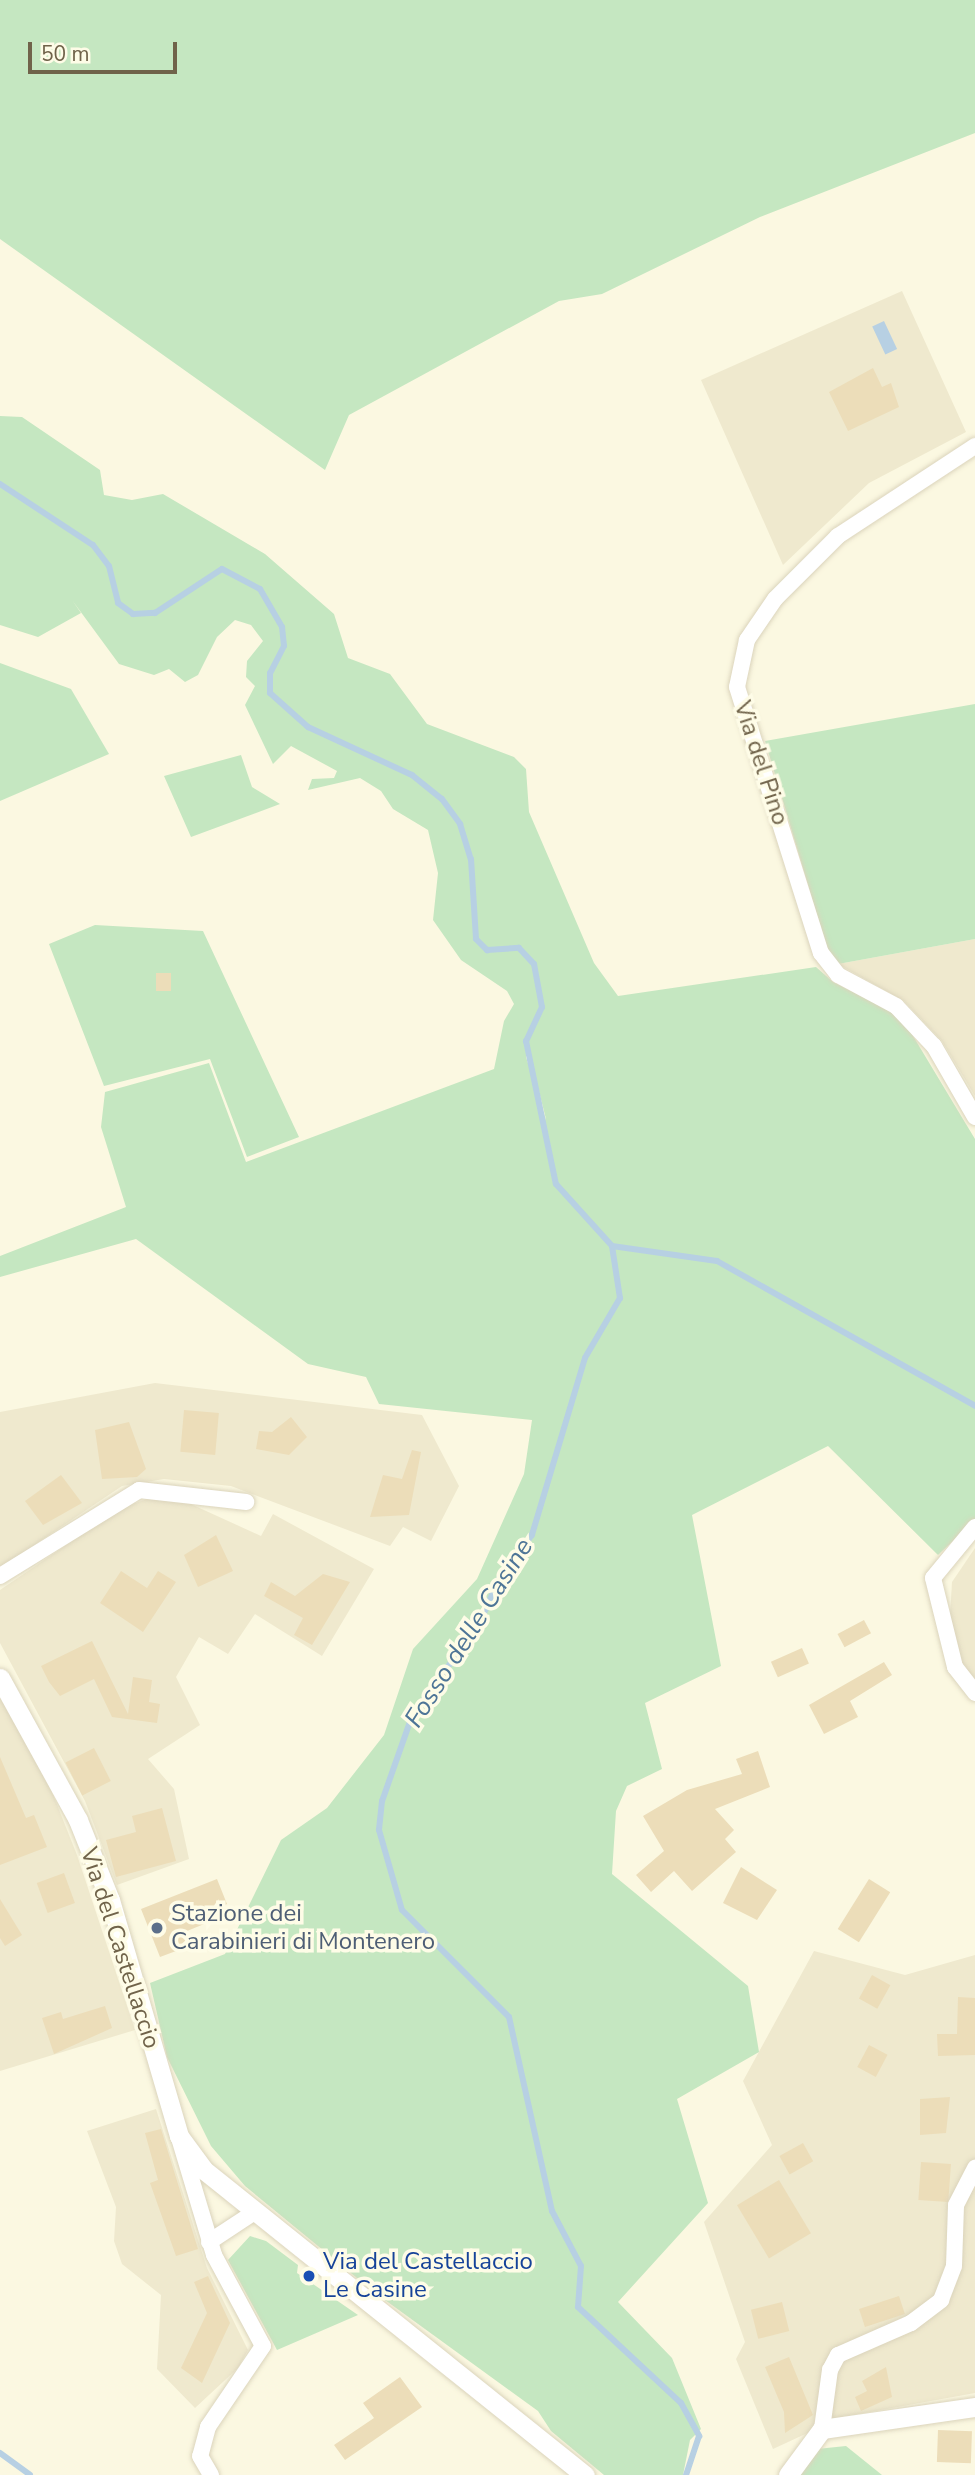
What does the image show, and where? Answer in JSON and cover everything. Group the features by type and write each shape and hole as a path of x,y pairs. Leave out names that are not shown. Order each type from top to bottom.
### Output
{"street":[{"name":"Via del Pino","path":"975,446 838,536 775,599 747,639 737,687 821,953 838,975 896,1006 934,1046 975,1117"},
{"path":"0,1576 139,1490 246,1502"},
{"path":"975,1527 933,1578 955,1667 975,1693"},
{"name":"Via del Castellaccio","path":"0,1678 78,1820 110,1900 179,2136 192,2192 209,2242 263,2346 208,2427 200,2456 211,2475"},
{"path":"179,2136 204,2170 253,2213 469,2376 585,2475"},
{"path":"788,2475 822,2429 830,2370 838,2355 911,2323 941,2300 954,2266 956,2205 975,2168"},
{"path":"192,2192 204,2170"},
{"path":"209,2242 253,2213"},
{"path":"822,2429 975,2407"}],"shaded area":[{"path":"902,291 966,432 869,483 783,565 701,380"},
{"path":"975,939 975,1096 942,1041 904,1001 838,964"},
{"path":"155,1383 422,1415 459,1486 431,1541 403,1527 390,1546 231,1486 164,1479 122,1486 0,1568 0,1412"},
{"path":"147,1499 182,1500 261,1536 273,1514 374,1569 322,1656 255,1614 228,1654 199,1637 176,1677 200,1725 148,1759 174,1789 189,1859 117,1885 85,1801 0,1643 0,1590 121,1508"},
{"path":"975,1548 975,1681 957,1658 950,1617 952,1582"},
{"path":"0,1693 46,1777 77,1855 135,2030 0,2071"},
{"path":"814,1951 905,1975 975,1955 975,2393 842,2417 773,2449 736,2359 745,2342 704,2222 772,2145 743,2081"},
{"path":"156,2109 207,2268 248,2350 238,2368 195,2408 157,2369 161,2295 122,2264 114,2241 116,2207 87,2131"}],"green space":[{"path":"0,0 975,0 975,133 760,217 602,294 559,301 349,415 325,470 0,239"},
{"path":"0,416 22,417 100,470 104,495 132,500 163,494 265,554 334,614 348,658 390,674 427,724 514,757 526,769 529,812 594,963 618,996 816,967 833,982 901,1016 975,1139 975,1520 938,1555 828,1446 692,1515 721,1666 645,1703 662,1769 627,1786 616,1811 612,1874 748,1986 759,2052 677,2099 708,2203 618,2302 672,2358 701,2429 690,2440 683,2475 604,2475 551,2431 538,2411 374,2292 245,2186 211,2146 167,2057 150,1983 225,1954 281,1840 327,1808 384,1735 413,1649 477,1579 524,1474 532,1420 379,1404 366,1377 308,1364 136,1239 0,1277 0,1256 126,1207 101,1127 105,1092 209,1063 246,1162 494,1069 504,1021 514,1004 507,991 461,960 433,920 438,873 428,830 393,809 381,791 360,778 308,790 312,779 334,778 337,771 291,746 273,764 245,705 255,686 246,677 247,661 263,641 251,625 235,620 217,637 198,675 185,682 169,669 154,675 119,664 72,600 81,613 38,637 0,625","holes":["527,1044 546,1120 526,1057"]},
{"path":"0,663 71,689 109,754 0,801"},
{"path":"975,704 975,939 838,964 829,955 765,741"},
{"path":"241,755 252,787 280,804 191,837 164,776"},
{"path":"95,925 203,931 299,1137 247,1157 210,1059 104,1086 49,944"},
{"path":"250,2236 266,2241 298,2265 297,2273 358,2315 277,2350 228,2260"},
{"path":"846,2446 882,2475 800,2475 817,2449"}],"water":[{"path":"884,321 897,349 885,355 872,326"}],"building":[{"path":"873,368 882,387 891,383 899,407 848,431 829,392"},
{"path":"156,973 171,973 171,991 156,991"},
{"path":"184,1410 219,1413 215,1455 180,1452"},
{"path":"291,1417 307,1437 289,1455 256,1449 259,1431 272,1432"},
{"path":"129,1422 146,1469 137,1477 102,1479 95,1430"},
{"path":"412,1450 421,1452 409,1515 370,1517 383,1475 402,1479"},
{"path":"61,1475 82,1503 43,1525 25,1501"},
{"path":"216,1535 233,1571 198,1587 184,1555"},
{"path":"121,1571 147,1588 158,1571 176,1582 143,1632 100,1603"},
{"path":"323,1574 350,1582 312,1645 294,1635 303,1618 264,1596 271,1582 295,1596"},
{"path":"864,1620 871,1633 845,1647 838,1634"},
{"path":"92,1641 128,1714 133,1677 152,1680 149,1702 160,1704 157,1723 112,1717 94,1679 60,1696 41,1666"},
{"path":"802,1648 809,1664 778,1677 771,1662"},
{"path":"884,1662 892,1675 850,1701 858,1717 824,1734 809,1705"},
{"path":"94,1748 111,1781 82,1795 65,1763"},
{"path":"758,1751 770,1787 715,1809 734,1830 725,1839 736,1852 692,1891 674,1871 651,1892 636,1875 664,1851 643,1816 687,1790 742,1774 736,1759"},
{"path":"0,1757 26,1818 34,1815 47,1847 0,1865"},
{"path":"162,1808 176,1861 116,1877 106,1840 136,1832 132,1816"},
{"path":"741,1867 777,1890 757,1920 723,1903"},
{"path":"64,1873 75,1903 48,1913 37,1883"},
{"path":"217,1879 227,1904 211,1911 214,1920 187,1931 192,1945 160,1957 141,1909"},
{"path":"869,1879 890,1892 859,1942 838,1929"},
{"path":"0,1899 22,1935 5,1946 0,1938"},
{"path":"872,1975 890,1985 877,2009 859,1999"},
{"path":"958,1997 975,1998 975,2055 938,2056 937,2034 957,2034"},
{"path":"105,2006 112,2028 54,2054 42,2018 61,2012 63,2019"},
{"path":"869,2045 888,2055 876,2077 857,2067"},
{"path":"950,2097 946,2133 920,2135 920,2099"},
{"path":"161,2129 198,2249 176,2256 150,2183 158,2180 145,2133"},
{"path":"803,2143 813,2161 790,2174 779,2156"},
{"path":"921,2162 951,2164 948,2202 918,2200"},
{"path":"779,2180 811,2233 769,2258 737,2205"},
{"path":"208,2276 230,2323 202,2383 181,2368 207,2313 194,2282"},
{"path":"899,2296 905,2314 865,2327 859,2309"},
{"path":"782,2302 789,2331 758,2339 751,2310"},
{"path":"789,2357 813,2415 785,2433 784,2412 765,2367"},
{"path":"886,2367 892,2397 861,2411 855,2397 867,2391 862,2381"},
{"path":"400,2377 422,2407 345,2460 334,2445 374,2418 363,2403"},
{"path":"938,2430 972,2431 971,2463 937,2462"}],"waterway":[{"name":"Fosso delle Casine","path":"0,484 93,545 109,566 118,603 133,614 155,613 222,569 260,589 282,627 284,646 270,673 270,693 308,727 412,775 442,799 460,824 471,859 476,939 487,950 519,948 534,964 542,1007 526,1041 556,1184 612,1246 620,1298 585,1358 532,1535 500,1577 479,1624 412,1716 382,1801 379,1830 402,1910 509,2017 552,2211 581,2266 578,2307 681,2403 699,2436 686,2475"},
{"path":"612,1246 717,1261 975,1406"},
{"path":"0,2453 30,2475"}],"place":[{"name":"Stazione dei Carabinieri di Montenero","path":"157,1928"},
{"name":"Via del Castellaccio Le Casine","path":"309,2276"}]}
